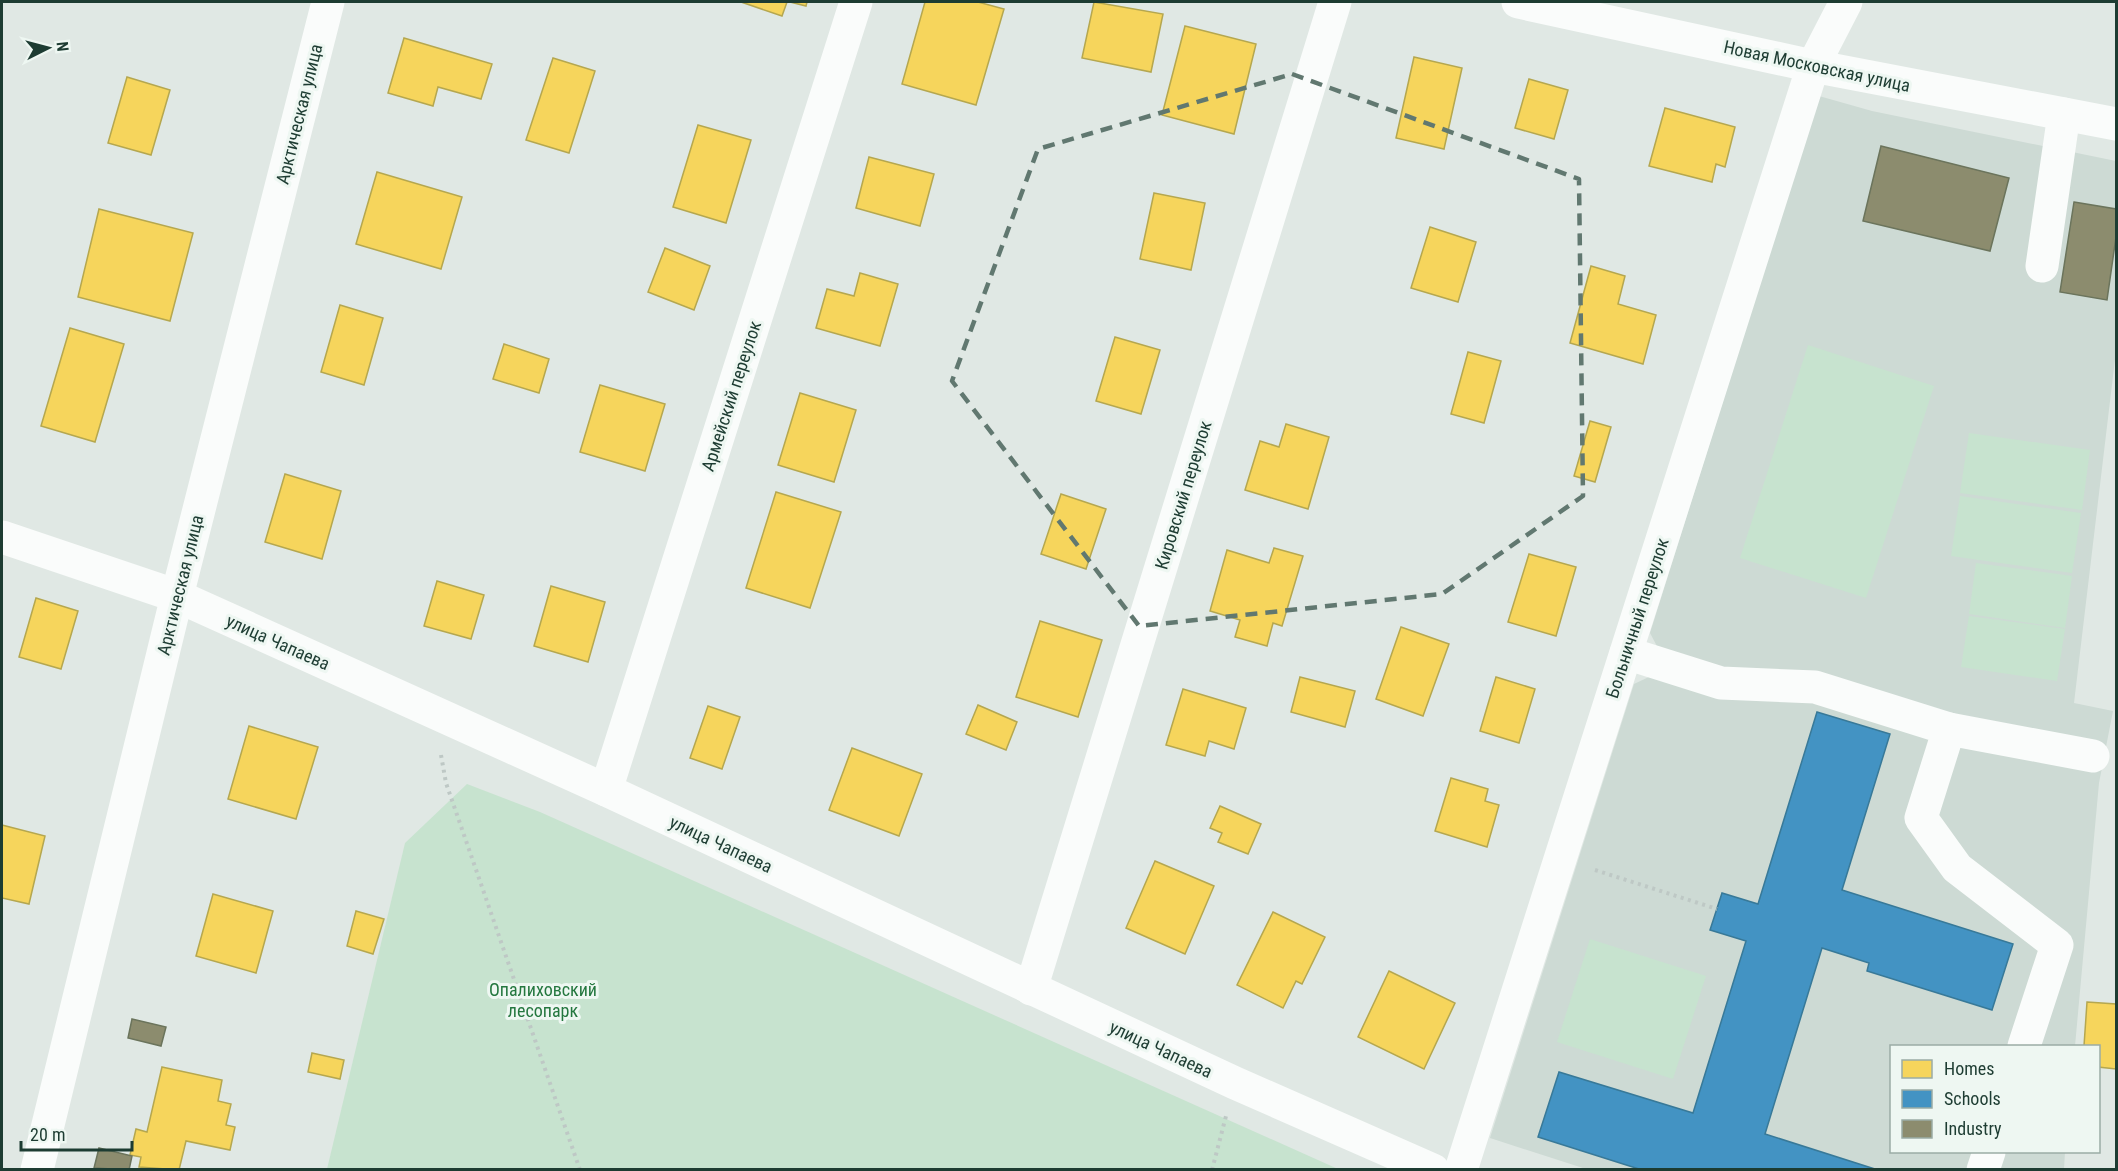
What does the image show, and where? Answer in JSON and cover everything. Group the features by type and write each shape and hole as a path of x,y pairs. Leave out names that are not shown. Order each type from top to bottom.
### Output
{"street":[{"name":"Арктическая улица","path":"37,1170 177,596 328,2"},
{"name":"Армейский переулок","path":"606,790 856,2"},
{"name":"Кировский переулок","path":"1031,989 1335,2"},
{"name":"Новая Московская улица","path":"1518,2 1813,66 2116,124"},
{"name":"Больничный переулок","path":"1461,1170 1813,66 1846,2"},
{"path":"2042,266 2064,114"},
{"name":"улица Чапаева","path":"2,537 177,596 606,790 1235,1083 1432,1170"},
{"path":"1626,654 1721,683 1815,687 1949,729 2093,756"},
{"path":"1949,729 1921,818 1957,868 2057,945 2025,1045"},
{"path":"1983,1170 1989,1153"}],"path":[{"path":"418,706 440,749 446,783 580,1170"},
{"path":"1592,870 1717,909"},
{"path":"1212,1170 1235,1083"}],"highlighted area":[{"path":"1292,74 1579,179 1583,496 1442,594 1139,626 952,381 1038,149"}],"shaded area":[{"path":"1819,96 1872,111 2116,161 2116,351 2074,703 2113,711 2099,783 2075,1045 1890,1045 1890,1153 2065,1153 2064,1169 1586,1169 1490,1138 1634,684 1651,676 1659,650 1650,633"}],"green space":[{"path":"1808,345 1934,386 1866,598 1740,558"},
{"path":"1969,433 2090,450 2082,510 1960,493"},
{"path":"1960,496 2081,513 2072,573 1951,556"},
{"path":"1976,563 2072,576 2065,628 1969,614"},
{"path":"1969,616 2065,629 2057,681 1961,667"},
{"name":"Опалиховский лесопарк","path":"467,784 540,812 1338,1169 327,1169 405,843"},
{"path":"1590,939 1706,976 1673,1079 1557,1042"}],"building: Homes":[{"path":"741,2 787,2 782,16"},
{"path":"790,2 807,2 806,6"},
{"path":"925,2 978,2 1004,9 976,105 902,84"},
{"path":"1094,2 1163,14 1151,72 1082,58"},
{"path":"1185,26 1256,44 1234,134 1162,115"},
{"path":"404,38 492,64 481,99 438,87 433,106 388,93"},
{"path":"1414,57 1462,68 1444,149 1396,138"},
{"path":"553,58 595,71 569,153 526,140"},
{"path":"127,77 170,90 151,155 108,143"},
{"path":"1529,79 1568,90 1554,139 1515,128"},
{"path":"1665,108 1735,127 1725,167 1716,164 1712,182 1649,166"},
{"path":"698,125 751,140 726,223 673,207"},
{"path":"869,157 934,174 920,226 856,208"},
{"path":"377,172 462,197 441,269 356,244"},
{"path":"1154,193 1205,203 1191,270 1140,259"},
{"path":"99,209 193,233 170,321 78,297"},
{"path":"1430,227 1476,242 1458,302 1411,288"},
{"path":"665,248 710,266 694,310 648,292"},
{"path":"1591,266 1625,276 1618,304 1656,315 1643,364 1570,343"},
{"path":"860,273 898,284 880,346 816,328 827,289 854,296"},
{"path":"340,305 383,318 364,385 321,372"},
{"path":"70,328 124,344 95,442 41,426"},
{"path":"1115,337 1160,350 1141,414 1096,401"},
{"path":"504,344 549,359 539,393 493,379"},
{"path":"1468,352 1501,361 1484,423 1451,414"},
{"path":"600,385 665,404 645,471 580,452"},
{"path":"800,393 856,410 834,482 778,465"},
{"path":"1590,421 1611,427 1595,482 1574,476"},
{"path":"1286,424 1329,437 1308,509 1245,490 1260,441 1279,447"},
{"path":"285,474 341,491 322,559 265,542"},
{"path":"776,492 841,512 810,608 746,588"},
{"path":"1061,494 1106,509 1086,569 1041,554"},
{"path":"1274,548 1303,556 1282,626 1273,623 1267,646 1235,637 1240,620 1210,611 1227,550 1269,563"},
{"path":"1529,554 1576,567 1556,636 1508,622"},
{"path":"437,581 484,595 471,639 424,626"},
{"path":"551,586 605,602 588,662 534,646"},
{"path":"36,598 78,611 61,669 19,657"},
{"path":"1040,621 1102,640 1078,717 1016,697"},
{"path":"1401,627 1449,644 1423,716 1376,699"},
{"path":"1300,677 1355,691 1345,727 1291,712"},
{"path":"1496,677 1535,689 1519,743 1480,731"},
{"path":"1183,689 1246,708 1234,749 1209,741 1205,756 1166,745"},
{"path":"978,705 1017,722 1006,750 966,734"},
{"path":"708,706 740,717 722,769 690,758"},
{"path":"249,726 318,747 296,819 228,799"},
{"path":"852,748 922,774 899,836 829,810"},
{"path":"1451,778 1488,789 1485,801 1499,805 1487,847 1435,831"},
{"path":"1220,806 1261,824 1248,854 1218,842 1222,833 1210,828"},
{"path":"2,825 45,836 29,904 2,898"},
{"path":"1155,861 1214,886 1185,954 1126,928"},
{"path":"213,894 273,911 256,973 196,956"},
{"path":"356,911 384,919 373,954 347,946"},
{"path":"1273,912 1325,937 1302,984 1296,981 1283,1008 1237,985"},
{"path":"1389,971 1455,1003 1424,1069 1358,1037"},
{"path":"2087,1002 2116,1004 2116,1069 2100,1067 2100,1045 2084,1045"},
{"path":"312,1053 344,1060 340,1079 308,1072"},
{"path":"162,1067 222,1080 218,1101 231,1104 226,1125 235,1127 230,1150 186,1141 179,1170 139,1167 141,1157 130,1155 136,1129 147,1132"}],"building: Schools":[{"path":"1817,712 1890,734 1842,890 2013,944 1992,1010 1867,971 1869,963 1822,948 1765,1134 1878,1170 1642,1170 1538,1137 1559,1072 1693,1113 1746,941 1710,930 1722,893 1758,904"}],"building: Industry":[{"path":"1881,146 2009,178 1990,251 1863,221"},
{"path":"2074,202 2116,209 2116,237 2107,300 2060,292"},
{"path":"132,1019 166,1027 161,1046 128,1038"},
{"path":"99,1148 132,1156 129,1170 94,1168"}]}
